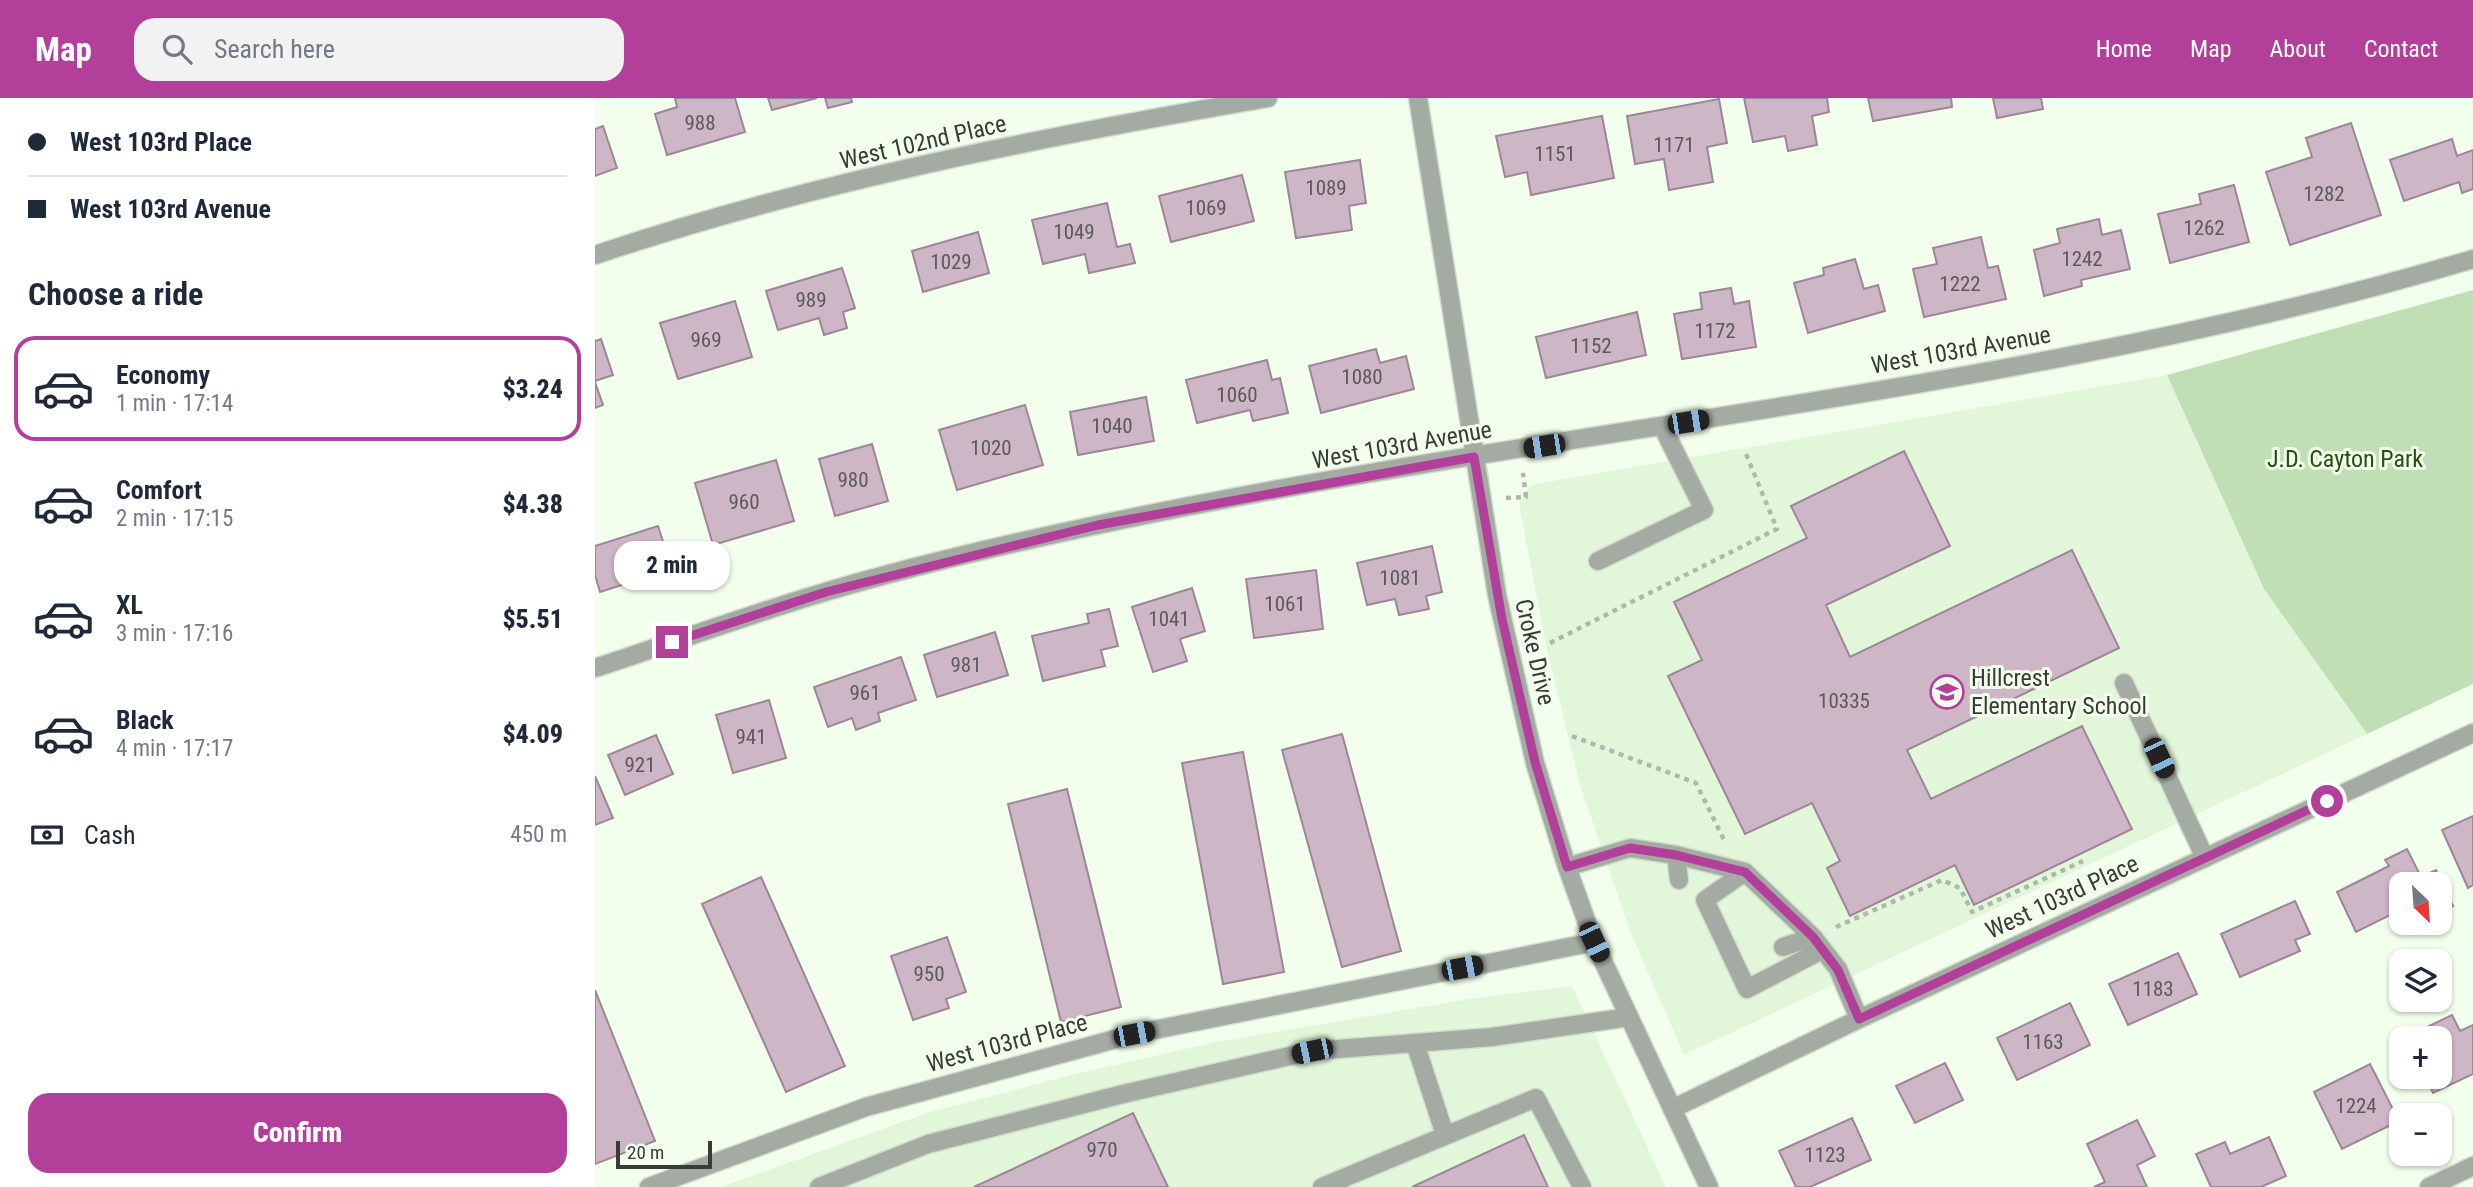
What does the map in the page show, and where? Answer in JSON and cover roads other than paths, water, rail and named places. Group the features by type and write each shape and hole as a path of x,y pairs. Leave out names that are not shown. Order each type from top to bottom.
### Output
{"street":[{"name":"West 102nd Place","path":"595,255 754,208 913,168 1086,130 1268,98"},
{"name":"Croke Drive","path":"1418,98 1497,594 1535,762 1567,867 1594,942 1709,1187"},
{"name":"West 103rd Avenue","path":"595,668 826,592 1098,525 1474,457 1898,387 2075,354 2260,315 2400,280 2473,258"},
{"path":"1598,561 1704,510 1662,426"},
{"path":"2124,683 2205,858"},
{"name":"West 103rd Place","path":"1672,1108 2473,733"},
{"path":"1567,867 1630,848 1676,855 1745,872 1817,943 1838,970 1859,1019"},
{"path":"1676,855 1679,880"},
{"path":"1745,872 1705,901 1747,989 1817,943"},
{"name":"West 103rd Place","path":"649,1187 866,1107 1134,1034 1594,942"},
{"path":"1783,947 1817,943"},
{"path":"818,1187 928,1144 1123,1094 1312,1051 1492,1037 1629,1017"},
{"path":"1415,1043 1445,1135"},
{"path":"1322,1187 1536,1098 1582,1187"},
{"path":"2429,1187 2473,1166"}],"place":[{"name":"Hillcrest Elementary School","path":"1947,692"}],"park label":[{"name":"J.D. Cayton Park","path":"2345,459"}]}
